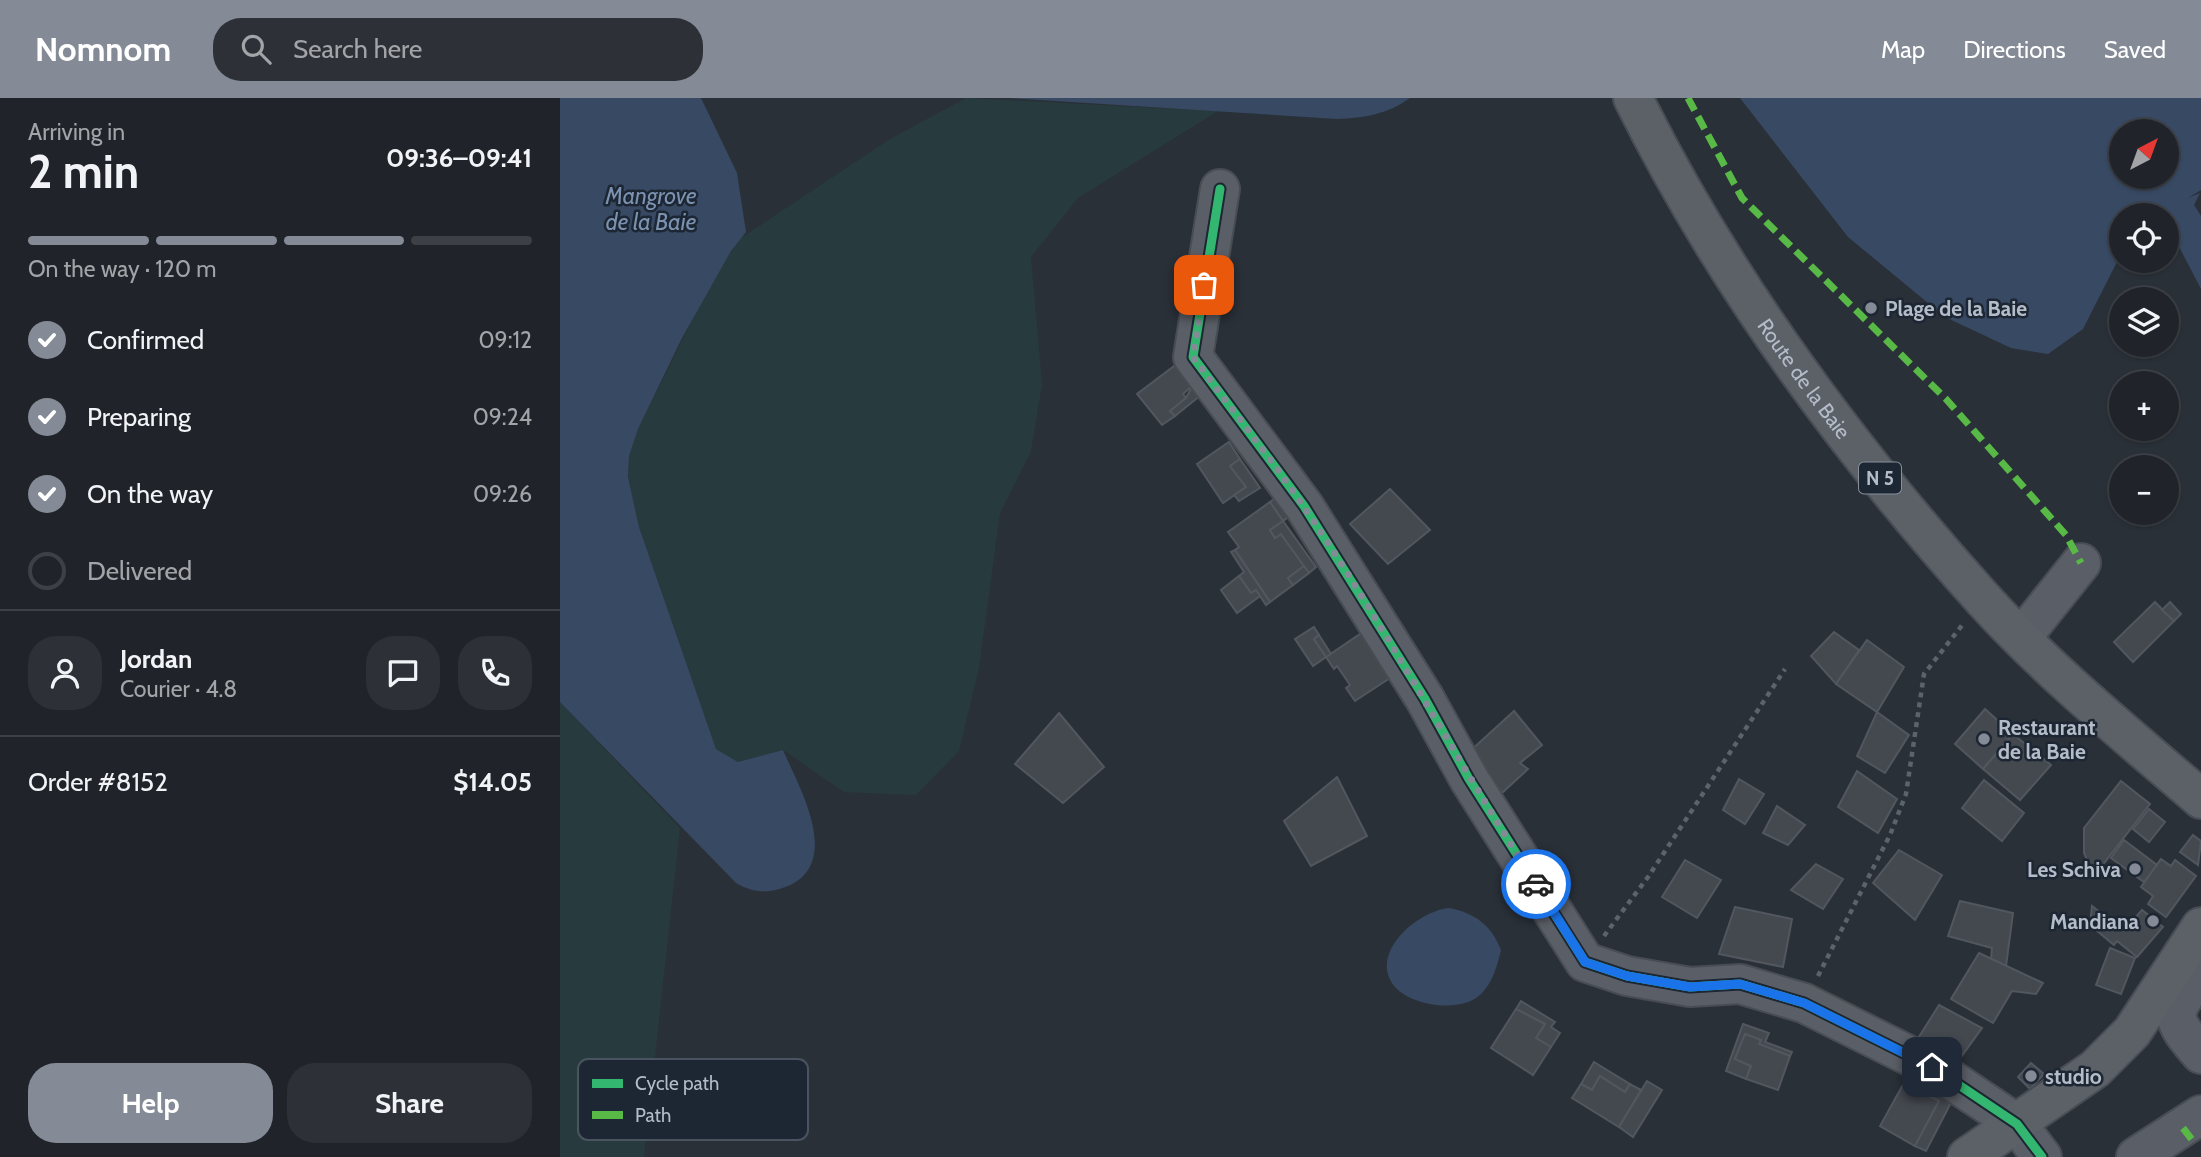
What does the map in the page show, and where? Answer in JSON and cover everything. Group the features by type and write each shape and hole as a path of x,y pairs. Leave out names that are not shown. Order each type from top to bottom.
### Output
{"main road":[{"name":"Route de la Baie","path":"1633,98 1706,234 1778,346 1881,479 1983,598 2022,638 2076,691 2201,799"},
{"path":"1967,1157 2095,1069 2132,1032 2201,928"}],"street":[{"path":"1220,189 1193,357 1304,506 1425,699 1469,779 1585,962 1627,976 1690,987 1740,984 1804,1003 1932,1067 2017,1124 2042,1157"},
{"path":"2022,638 2081,563"},
{"path":"2201,969 2177,1010 2176,1020 2179,1029 2201,1054"},
{"path":"2136,1157 2193,1128"}],"path":[{"path":"1804,1003 1890,835 1906,794 1924,674 1983,598"},
{"path":"1585,962 1648,877 1785,669"}],"green space":[{"path":"966,98 1218,111 1078,198 1031,257 1042,384 1031,451 1000,513 979,668 959,751 916,795 844,792 783,750 738,762 716,749 639,527 628,477 629,455 638,429 705,294 738,240 890,139"},
{"path":"560,702 680,828 655,1059 578,1059 578,1140 646,1140 644,1157 560,1157"}],"water":[{"name":"Mangrove de la Baie","path":"560,98 701,98 737,173 746,232 731,251 682,338 638,429 629,456 628,477 639,527 716,749 738,762 783,750 806,803 815,842 813,860 804,875 781,889 761,891 736,883 560,702"},
{"path":"1009,98 1410,98 1375,114 1337,119"},
{"path":"1740,98 2201,98 2201,190 2188,198 2200,193 2194,205 2201,216 2201,289 2179,247 2179,203 2109,203 2109,273 2111,273 2083,329 2048,354 2011,348 1945,317 1848,237"},
{"path":"1449,908 1467,913 1481,922 1501,950 1489,984 1473,1000 1450,1005 1425,1003 1403,994 1395,987 1388,974 1387,961 1391,948 1410,926 1436,911"}],"building":[{"path":"1182,360 1193,385 1183,394 1186,398 1170,411 1175,416 1162,425 1137,394"},
{"path":"1193,385 1206,391 1175,416 1170,411 1186,398"},
{"path":"1229,442 1240,459 1230,466 1246,487 1223,503 1197,464"},
{"path":"1240,459 1260,488 1239,501 1234,495 1246,487 1230,466"},
{"path":"1287,489 1300,508 1283,521 1270,502"},
{"path":"1390,489 1430,530 1388,564 1350,524"},
{"path":"1270,502 1283,521 1270,530 1275,538 1281,534 1304,566 1288,578 1293,585 1270,602 1235,550 1239,547 1228,532"},
{"path":"1283,521 1316,567 1309,573 1281,534 1275,538 1270,530"},
{"path":"1235,550 1270,602 1266,605 1256,590 1251,593 1239,576 1244,572 1231,552"},
{"path":"1304,566 1309,573 1293,585 1288,578"},
{"path":"1239,576 1251,593 1256,590 1260,596 1237,613 1221,590"},
{"path":"2155,602 2174,621 2133,662 2114,642"},
{"path":"2170,602 2181,614 2174,621 2162,610"},
{"path":"1314,627 1319,635 1314,639 1326,657 1313,666 1295,639"},
{"path":"1363,632 1381,666 1385,663 1393,676 1355,701 1346,688 1350,685 1337,666 1334,669 1326,657"},
{"path":"1834,632 1859,650 1836,684 1811,656"},
{"path":"1319,635 1331,654 1326,657 1314,639"},
{"path":"1867,640 1904,667 1877,712 1836,684"},
{"name":"Restaurant de la Baie","path":"1985,709 2013,734 1983,769 1955,744"},
{"path":"1514,711 1542,745 1520,763 1528,769 1502,793 1469,752"},
{"path":"1877,712 1909,735 1885,773 1857,756"},
{"path":"1059,713 1104,767 1063,803 1015,764"},
{"path":"2013,734 2051,765 2020,800 1983,769"},
{"path":"1857,771 1897,799 1878,833 1838,807"},
{"path":"1337,777 1367,836 1311,866 1284,821"},
{"path":"1739,779 1764,794 1745,824 1723,810"},
{"path":"1984,780 2024,813 2002,841 1962,808"},
{"path":"2121,781 2150,804 2094,876 2084,853 2084,828"},
{"path":"1777,806 1805,825 1788,845 1763,833"},
{"path":"2149,809 2165,822 2149,842 2133,829"},
{"path":"2193,835 2201,841 2198,865 2180,852"},
{"path":"2124,840 2157,865 2144,882 2111,858"},
{"path":"1899,850 1942,875 1915,920 1873,883"},
{"path":"2161,859 2171,866 2175,860 2196,876 2166,917 2148,904 2153,896 2141,887"},
{"path":"1685,860 1721,880 1697,918 1662,897"},
{"path":"1816,864 1843,879 1823,909 1791,890"},
{"path":"1960,901 2013,913 2006,966 1991,959 1992,948 1948,936"},
{"path":"2092,906 2124,931 2142,910 2163,927 2137,957 2117,941 2114,945 2090,925"},
{"path":"1735,907 1792,919 1783,967 1719,954"},
{"path":"2110,948 2135,958 2121,994 2096,985"},
{"path":"1979,953 2043,983 2036,994 2012,991 1993,1023 1951,999"},
{"path":"1521,1001 1555,1022 1551,1027 1560,1033 1551,1047 1536,1038 1545,1024 1516,1009"},
{"path":"1939,1005 1982,1028 1956,1064 1917,1040"},
{"path":"1516,1009 1545,1024 1536,1038 1551,1047 1533,1075 1491,1048"},
{"path":"1743,1024 1769,1033 1765,1042 1792,1052 1790,1056 1759,1044 1761,1040 1745,1034 1735,1059 1751,1066 1746,1079 1726,1071"},
{"path":"1745,1034 1761,1040 1759,1044 1790,1056 1778,1090 1746,1079 1751,1066 1735,1059"},
{"path":"1594,1062 1630,1084 1625,1092 1600,1076 1592,1090 1581,1084"},
{"name":"studio","path":"2031,1063 2044,1074 2030,1089 2018,1077"},
{"path":"1911,1070 1929,1080 1922,1092 1939,1101 1915,1146 1880,1126"},
{"path":"1600,1076 1625,1092 1630,1084 1641,1090 1619,1127 1572,1098 1581,1084 1592,1090"},
{"path":"1929,1080 1955,1095 1926,1151 1915,1146 1939,1101 1922,1092"},
{"path":"1647,1081 1662,1090 1633,1137 1619,1127"}],"marked path":[{"path":"1688,98 1742,198 1946,399 2066,535 2081,563"},
{"path":"2183,1128 2193,1141"}],"cycle path":[{"path":"1220,189 1193,357 1304,506 1425,699 1469,779 1585,962 1627,976 1690,987 1740,984 1804,1003 1932,1067 2017,1124 2042,1157"}],"way so far":[{"path":"1204,285 1193,357 1304,506 1425,699 1469,779 1536,884"}],"place":[{"name":"Plage de la Baie","path":"1871,308"},
{"name":"Restaurant de la Baie","path":"1984,739"},
{"name":"Les Schiva","path":"2135,869"},
{"name":"Mandiana","path":"2153,921"},
{"name":"studio","path":"2031,1076"}],"route":[{"path":"1536,884 1585,962 1627,976 1690,987 1740,984 1804,1003 1932,1067"}]}
